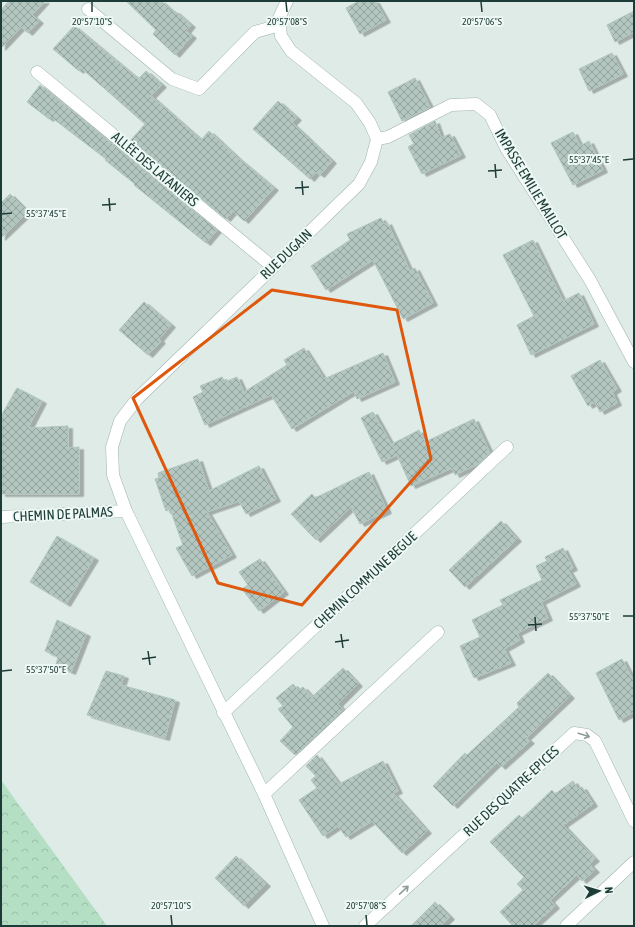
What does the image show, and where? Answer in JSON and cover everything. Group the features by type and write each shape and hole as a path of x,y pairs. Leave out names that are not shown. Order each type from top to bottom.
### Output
{"street":[{"path":"287,1 279,18 281,36 291,51 356,103 370,123 377,139"},
{"path":"88,9 172,79 199,89 255,32 280,25"},
{"name":"ALLÉE DES LATANIERS","path":"37,72 273,267"},
{"name":"IMPASSE EMILIE MAILLOT","path":"377,139 388,136 451,105 476,104 490,115 506,148 590,280 634,362"},
{"name":"RUE DUGAIN","path":"126,511 113,475 112,447 120,421 137,399 358,184 371,162 377,139"},
{"name":"CHEMIN COMMUNE BEGUE","path":"223,713 506,446"},
{"path":"126,511 223,713 264,794 323,926"},
{"name":"CHEMIN DE PALMAS","path":"1,517 126,511"},
{"path":"264,794 438,632"},
{"name":"RUE DES QUATRE-EPICES","path":"365,926 574,733 587,735 595,741 634,821"},
{"path":"566,926 634,862"}],"highlighted area":[{"path":"272,290 397,310 431,459 302,605 218,583 133,398"}],"green space":[{"path":"1,780 107,926 1,926"}],"building":[{"path":"9,1 45,1 32,15 39,21 28,33 21,27 1,48 1,10"},
{"path":"126,1 161,1 191,25 186,31 192,36 175,55 153,34 156,30"},
{"path":"359,1 375,1 386,20 360,34 346,8"},
{"path":"634,11 634,32 615,42 607,25"},
{"path":"74,26 138,79 146,71 162,85 151,96 201,140 209,131 239,159 274,188 244,221 233,211 226,219 131,140 145,124 81,68 79,71 53,49"},
{"path":"612,53 623,74 589,91 579,69"},
{"path":"415,78 430,107 402,121 388,92"},
{"path":"40,85 217,230 206,243 134,185 135,184 105,160 106,159 51,117 49,119 27,102"},
{"path":"278,101 297,118 292,123 332,161 320,175 316,172 310,179 253,129"},
{"path":"435,121 441,138 450,134 461,155 422,174 408,147 414,144 409,135"},
{"path":"573,132 580,146 589,141 603,170 573,185 551,143"},
{"path":"10,194 28,212 1,238 1,203"},
{"path":"381,218 384,224 387,222 410,271 415,268 433,303 403,319 373,260 326,290 311,266 350,240 347,234"},
{"path":"533,240 563,301 579,293 594,324 531,355 517,325 534,316 503,255"},
{"path":"144,302 171,325 159,339 161,341 148,355 119,330"},
{"path":"304,348 324,379 383,353 395,382 357,399 354,391 292,429 271,395 205,425 193,397 203,392 200,386 222,377 225,382 237,377 244,392 287,365 284,360"},
{"path":"600,360 617,389 612,392 617,403 600,412 595,402 588,406 571,376"},
{"path":"17,388 42,401 28,428 68,426 68,448 79,447 79,494 1,494 1,416"},
{"path":"373,412 395,451 392,444 419,430 425,442 474,419 490,453 478,464 455,475 452,468 411,486 397,455 382,462 361,418"},
{"path":"198,459 209,491 259,466 276,499 246,514 239,501 207,512 232,555 192,576 176,548 183,545 170,509 166,511 155,479 159,478 158,473"},
{"path":"369,472 387,511 360,524 351,507 316,540 291,514 312,494 315,498"},
{"path":"501,521 517,539 465,587 449,570"},
{"path":"57,536 94,558 66,604 30,582"},
{"path":"563,548 573,568 568,570 576,584 541,602 548,618 517,633 520,640 504,649 511,663 474,678 460,646 480,637 472,620 503,605 500,600 542,580 536,566 547,561 545,557"},
{"path":"260,559 284,592 259,611 242,589 248,585 239,572"},
{"path":"57,620 86,634 71,672 56,665 58,657 45,651"},
{"path":"622,659 634,682 634,712 619,720 596,673"},
{"path":"343,668 358,684 338,704 343,710 295,755 280,741 293,727 278,709 283,706 276,698 293,684 298,690 303,687 312,697"},
{"path":"106,671 124,676 121,685 175,700 165,738 87,715"},
{"path":"548,673 570,696 526,738 530,741 501,767 497,763 453,806 433,786 465,753 467,755 519,707 517,703"},
{"path":"317,755 339,784 383,761 398,791 393,793 427,831 402,853 372,821 346,837 338,826 323,836 299,800 317,788 311,780 316,776 306,766"},
{"path":"573,781 578,789 582,787 593,804 563,825 595,859 589,864 595,870 582,881 577,875 550,900 555,906 533,926 513,926 500,912 523,890 517,884 524,877 490,842 519,815 522,818 552,790 555,794"},
{"path":"236,856 266,884 244,906 215,878"},
{"path":"435,902 450,917 441,926 411,926"}]}
